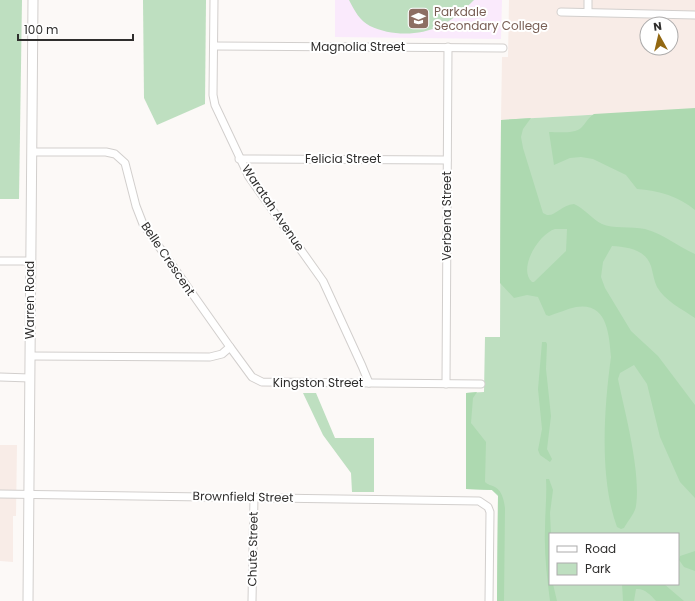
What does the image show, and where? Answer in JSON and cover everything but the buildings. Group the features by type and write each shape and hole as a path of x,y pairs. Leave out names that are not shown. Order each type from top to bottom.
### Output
{"street":[{"name":"Warren Road","path":"28,601 33,0"},
{"name":"Waratah Avenue","path":"214,0 214,100 249,177 323,281 369,383"},
{"path":"588,0 588,12"},
{"path":"561,12 695,15"},
{"name":"Magnolia Street","path":"214,46 503,48"},
{"name":"Verbena Street","path":"446,384 448,47"},
{"name":"Belle Crescent","path":"32,152 106,152 115,154 122,158 127,168 136,206 143,224 230,347"},
{"name":"Felicia Street","path":"240,159 447,160"},
{"path":"0,261 30,261"},
{"path":"30,356 210,357 222,354 230,347"},
{"name":"Kingston Street","path":"230,347 252,377 262,382 481,384"},
{"path":"0,378 30,378"},
{"name":"Brownfield Street","path":"0,494 476,500 486,504 490,512 489,601"},
{"name":"Chute Street","path":"252,601 254,497"}],"shaded area":[{"name":"Parkdale Secondary College","path":"335,0 502,0 501,39 335,37"},
{"path":"509,0 695,0 695,109 501,120 502,57 508,57"},
{"path":"0,445 17,445 16,516 13,516 13,562 0,561"}],"green space":[{"path":"0,0 22,0 19,199 0,199"},
{"path":"143,0 206,0 205,104 157,125 144,98"},
{"path":"349,0 474,0 449,21 440,26 423,32 405,34 387,32 366,24 355,11"},
{"path":"695,108 695,210 683,201 668,195 637,189 626,175 593,159 581,157 570,158 554,165 549,132 578,130 594,114"},
{"path":"695,109 695,601 497,601 498,496 492,490 466,489 466,393 484,392 485,337 500,337 501,120"},
{"path":"531,118 523,129 521,137 543,213 550,215 566,206 574,204 606,226 640,228 652,231 695,254 695,318 674,304 660,292 656,285 648,260 640,252 629,248 612,246 603,262 601,277 605,288 631,331 658,356 695,405 695,498 680,482 660,437 647,384 634,365 620,373 618,379 632,442 637,492 634,511 624,528 621,529 617,527 611,508 605,465 606,398 611,357 609,338 604,321 600,314 594,309 586,307 576,307 549,316 546,315 538,297 527,295 514,298 500,283 501,120","holes":["555,229 567,229 566,251 534,282 532,282 528,276 527,268 532,252 537,244 549,232"]},
{"path":"542,342 546,342 547,344 546,369 551,416 547,449 552,459 550,462 540,455 538,450 542,429 538,389"},
{"path":"477,392 473,398 471,423 486,442 485,482 495,487 501,493 505,508 504,601 497,601 498,495 492,490 466,489 466,393"},
{"path":"303,393 316,393 335,438 374,438 374,492 352,492 351,473 323,435"},
{"path":"546,479 549,479 553,490 550,513 551,533 549,533 549,585 553,585 557,601 550,601 546,565"},
{"path":"695,551 695,571 684,567 679,560 680,556"},
{"path":"622,585 665,585 684,601 656,601 647,592 636,589 634,601 623,601"}],"place":[{"name":"Parkdale Secondary College","path":"418,19"}]}
